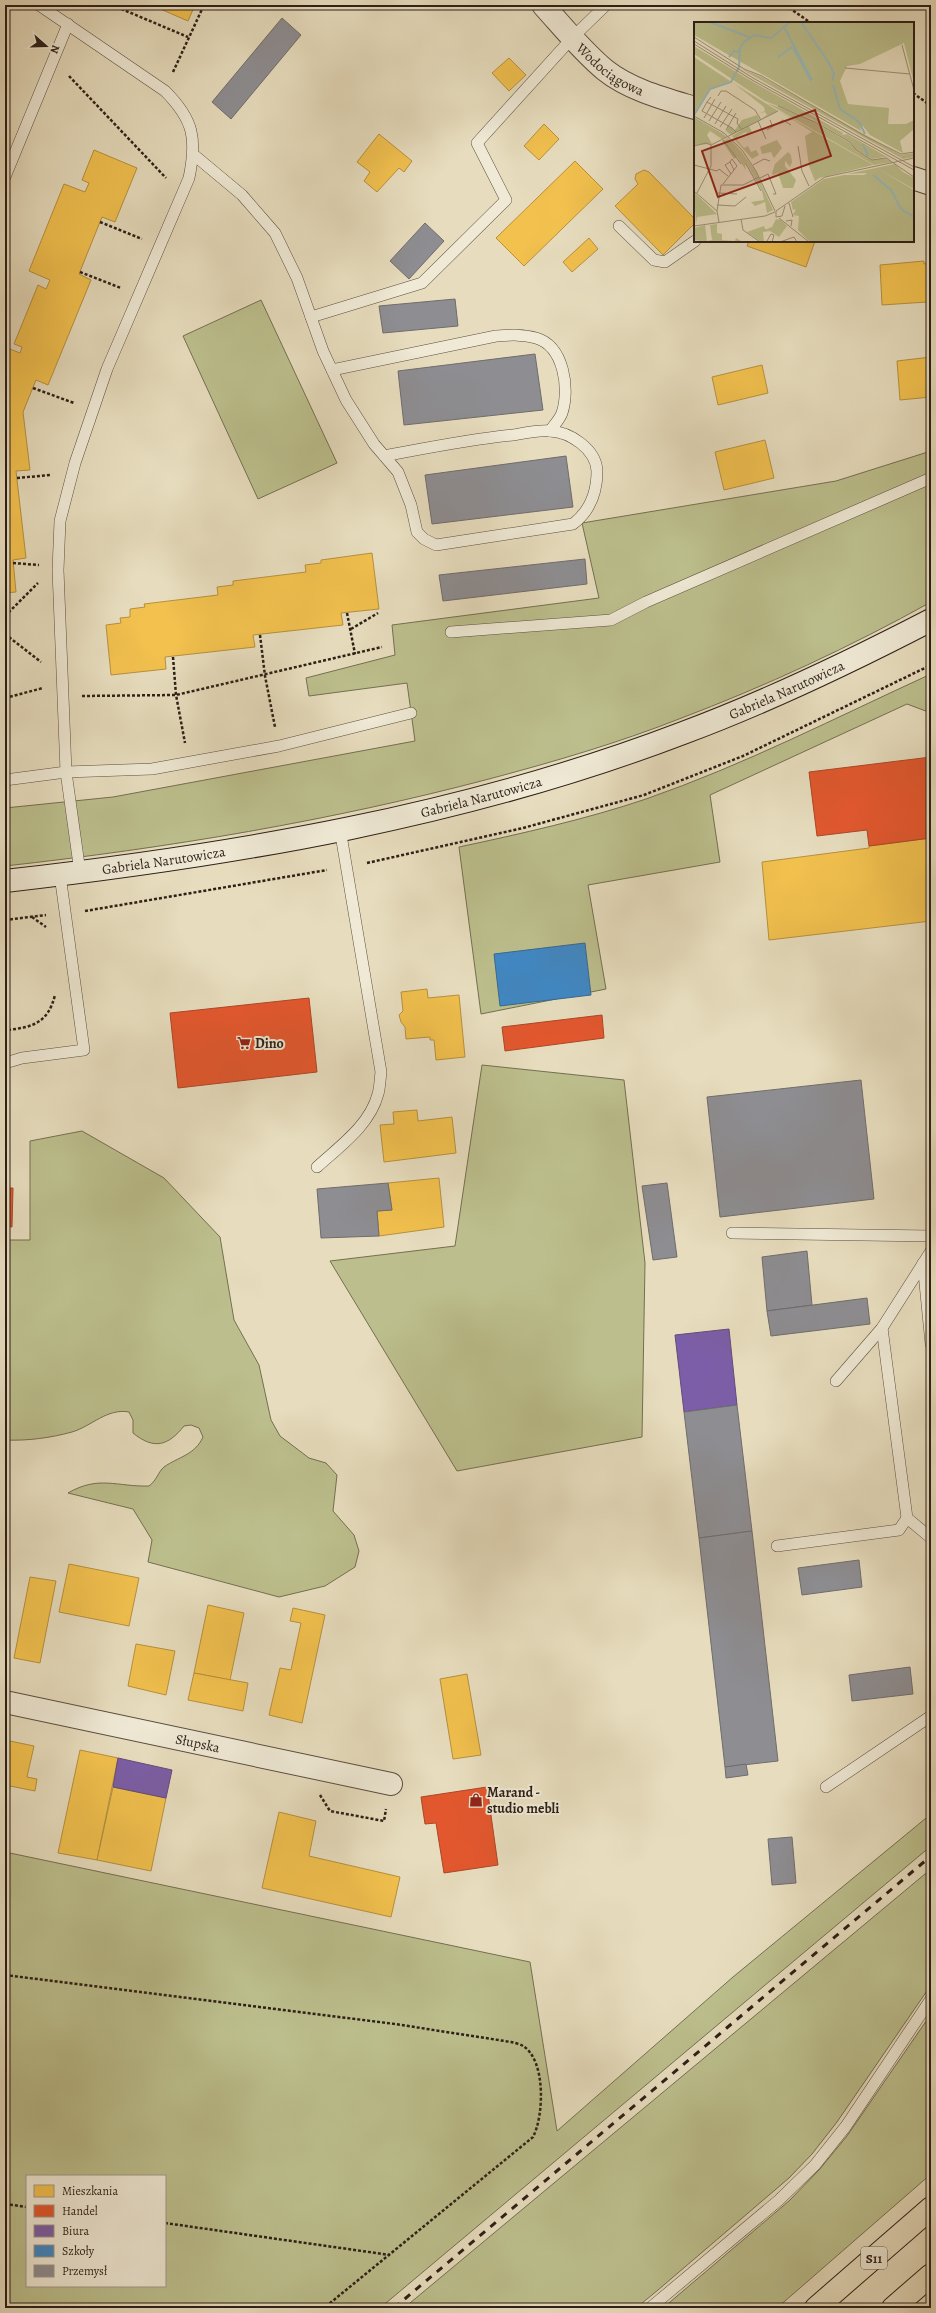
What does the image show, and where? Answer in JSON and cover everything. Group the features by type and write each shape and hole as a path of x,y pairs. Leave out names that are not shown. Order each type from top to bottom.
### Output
{"highway":[{"name":"S11","path":"816,2308 931,2208"},
{"path":"893,2308 931,2275"}],"main road":[{"name":"Wodociągowa","path":"543,5 606,71 649,93 694,108"},
{"path":"914,178 931,184"},
{"name":"Gabriela Narutowicza","path":"5,881 70,874 214,853 417,813 554,777 682,734 794,688 931,620"},
{"name":"Słupska","path":"5,1702 391,1784"}],"lane":[{"path":"7,1063 22,1058 84,1050 70,874 57,544 64,499 107,369 189,178 194,155 191,124 180,106 165,91 39,5"},
{"path":"311,317 422,283 506,200 477,143 573,37 606,5"},
{"path":"5,176 68,24"},
{"path":"194,155 242,195 275,233 297,278 332,370 346,400 384,456 398,472 411,505 417,532 424,539 436,545 573,524 584,515 597,487 597,469 591,454 582,444 570,437 550,431 477,438 384,456"},
{"path":"619,226 654,260 665,262 694,242"},
{"path":"332,370 496,336 518,335 537,338 550,346 560,363 566,389 562,413 550,431"},
{"path":"450,632 611,620 682,586 931,478"},
{"path":"5,780 66,772 152,769 279,746 410,713"},
{"path":"317,1167 354,1133 370,1114 378,1094 381,1072 340,829"},
{"path":"732,1233 931,1236"},
{"path":"836,1381 882,1328 931,1251"},
{"path":"923,1263 931,1344"},
{"path":"777,1546 899,1530 907,1518 882,1328"},
{"path":"907,1518 931,1538"},
{"path":"826,1788 931,1716"},
{"path":"650,2308 779,2200 815,2165 846,2126 931,1999"}],"path":[{"path":"112,5 188,37"},
{"path":"165,91 188,37 204,5"},
{"path":"785,5 810,22"},
{"path":"54,60 171,183"},
{"path":"914,94 931,106"},
{"path":"100,222 147,241"},
{"path":"80,272 127,291"},
{"path":"33,388 80,406"},
{"path":"17,478 55,475"},
{"path":"13,563 45,565"},
{"path":"5,616 40,581"},
{"path":"347,613 355,654"},
{"path":"351,629 378,613"},
{"path":"5,634 46,666"},
{"path":"260,635 265,676 279,746"},
{"path":"63,689 83,696 176,695 265,676 382,647"},
{"path":"173,656 176,695 189,762"},
{"path":"32,917 48,930"},
{"path":"7,1063 8,1030 37,1025 47,1014 55,994"},
{"path":"5,1975 394,2024 523,2045 536,2061 540,2079 540,2116 533,2137 324,2308"},
{"path":"5,2204 26,2207"},
{"path":"166,2223 390,2254"}],"green space":[{"path":"261,300 337,463 258,499 183,336"},
{"path":"931,451 931,602 870,635 776,679 656,728 585,752 429,794 369,808 248,832 127,851 5,866 5,808 113,797 415,741 407,683 309,696 306,678 395,655 392,625 599,598 582,523 836,481"},
{"path":"931,674 931,713 907,704 710,795 720,862 588,885 606,989 481,1014 459,847 577,820 683,786 790,740"},
{"path":"482,1065 624,1080 645,1263 642,1437 457,1471 330,1261 455,1246"},
{"path":"82,1131 164,1178 220,1237 234,1320 259,1365 271,1420 280,1436 309,1458 326,1463 337,1475 333,1511 354,1535 359,1551 355,1567 325,1586 279,1597 148,1562 152,1540 133,1509 68,1493 89,1484 99,1483 149,1486 164,1467 196,1448 203,1437 199,1428 191,1425 184,1426 172,1438 154,1444 133,1433 133,1420 129,1412 121,1411 107,1415 79,1429 64,1434 30,1439 5,1440 5,1240 30,1240 30,1141"},
{"path":"931,1814 931,1846 380,2308 5,2308 5,1852 530,1962 557,2131 733,1977"},
{"path":"931,1869 931,1985 837,2122 812,2154 789,2178 658,2290 636,2308 404,2308"},
{"path":"931,2014 931,2174 777,2308 663,2308 789,2201 819,2170 847,2136"}],"building: Mieszkania":[{"path":"151,5 195,5 188,21"},
{"path":"509,58 526,75 509,91 492,73"},
{"path":"544,124 559,139 539,160 524,146"},
{"path":"379,134 412,161 404,172 399,168 377,192 364,181 370,172 357,162"},
{"path":"94,150 137,168 115,222 102,217 79,274 91,280 48,385 36,380 23,412 30,470 16,471 26,558 13,560 16,592 5,593 5,347 20,353 22,347 14,344 38,285 46,289 50,280 29,271 64,184 85,192 89,183 82,180"},
{"path":"575,161 603,189 524,266 496,238"},
{"path":"644,170 649,172 694,218 694,224 663,255 615,206 638,184 635,179 636,174"},
{"path":"589,238 598,249 572,272 563,262"},
{"path":"749,242 815,242 806,267 747,246"},
{"path":"924,261 924,264 931,263 931,299 927,300 927,302 882,305 880,265"},
{"path":"931,357 931,397 900,400 897,361"},
{"path":"762,365 768,393 718,405 712,377"},
{"path":"765,440 774,478 724,490 715,452"},
{"path":"372,553 379,609 341,613 343,625 253,635 255,647 165,657 166,669 111,675 106,625 121,623 120,618 130,617 130,609 145,607 144,604 218,595 217,587 233,585 233,581 306,572 305,565 321,563 321,560"},
{"path":"931,838 931,921 769,940 762,862"},
{"path":"427,989 428,998 459,995 465,1057 436,1060 434,1040 430,1040 430,1037 406,1039 405,1027 401,1022 399,1015 403,1011 401,992"},
{"path":"417,1110 418,1121 452,1117 456,1153 384,1162 380,1125 394,1124 393,1112"},
{"path":"439,1178 444,1227 379,1236 377,1211 392,1210 388,1183"},
{"path":"69,1564 139,1578 129,1626 59,1612"},
{"path":"30,1577 56,1581 40,1663 14,1658"},
{"path":"208,1605 244,1613 230,1680 194,1673"},
{"path":"293,1608 325,1615 302,1723 269,1715 280,1668 291,1670 301,1623 290,1621"},
{"path":"136,1644 175,1651 166,1695 128,1686"},
{"path":"194,1673 248,1683 243,1711 188,1700"},
{"path":"467,1674 481,1755 453,1759 440,1679"},
{"path":"5,1740 34,1746 27,1777 37,1779 35,1791 5,1785"},
{"path":"80,1750 118,1758 97,1860 58,1853"},
{"path":"113,1787 166,1798 151,1871 97,1860"},
{"path":"279,1812 316,1821 309,1856 400,1877 391,1917 262,1888"}],"building: Handel":[{"path":"931,757 931,838 869,846 867,830 817,836 809,772"},
{"name":"Dino","path":"309,998 317,1072 178,1088 170,1013"},
{"path":"602,1015 604,1038 505,1051 502,1027"},
{"path":"5,1188 13,1188 12,1227 5,1226"},
{"path":"487,1787 498,1865 444,1873 436,1823 425,1824 421,1797"}],"building: Biura":[{"path":"729,1329 737,1405 684,1412 675,1335"},
{"path":"118,1758 172,1770 166,1798 113,1787"}],"building: Szkoły":[{"path":"585,943 591,995 500,1006 494,954"}],"building: Przemysł":[{"path":"282,18 301,35 231,119 212,102"},
{"path":"425,223 444,241 409,279 390,261"},
{"path":"455,299 458,326 383,333 379,306"},
{"path":"535,354 543,410 404,425 398,371"},
{"path":"566,456 573,507 432,524 425,475"},
{"path":"585,559 587,584 443,601 439,575"},
{"path":"861,1080 874,1199 720,1217 707,1097"},
{"path":"388,1183 392,1210 377,1211 379,1236 321,1238 317,1189"},
{"path":"667,1183 677,1257 653,1260 642,1186"},
{"path":"807,1251 812,1305 767,1311 762,1257"},
{"path":"867,1298 870,1324 771,1336 767,1311"},
{"path":"737,1405 752,1531 699,1538 684,1412"},
{"path":"752,1531 778,1761 725,1767 699,1538"},
{"path":"859,1560 862,1587 802,1595 798,1568"},
{"path":"910,1667 913,1694 852,1701 849,1675"},
{"path":"746,1764 748,1775 726,1778 725,1767"},
{"path":"792,1837 796,1883 772,1885 768,1839"}],"railway":[{"path":"394,2308 931,1856"}],"place":[{"name":"Dino","path":"244,1043"},
{"name":"Marand - studio mebli","path":"476,1800"}]}
